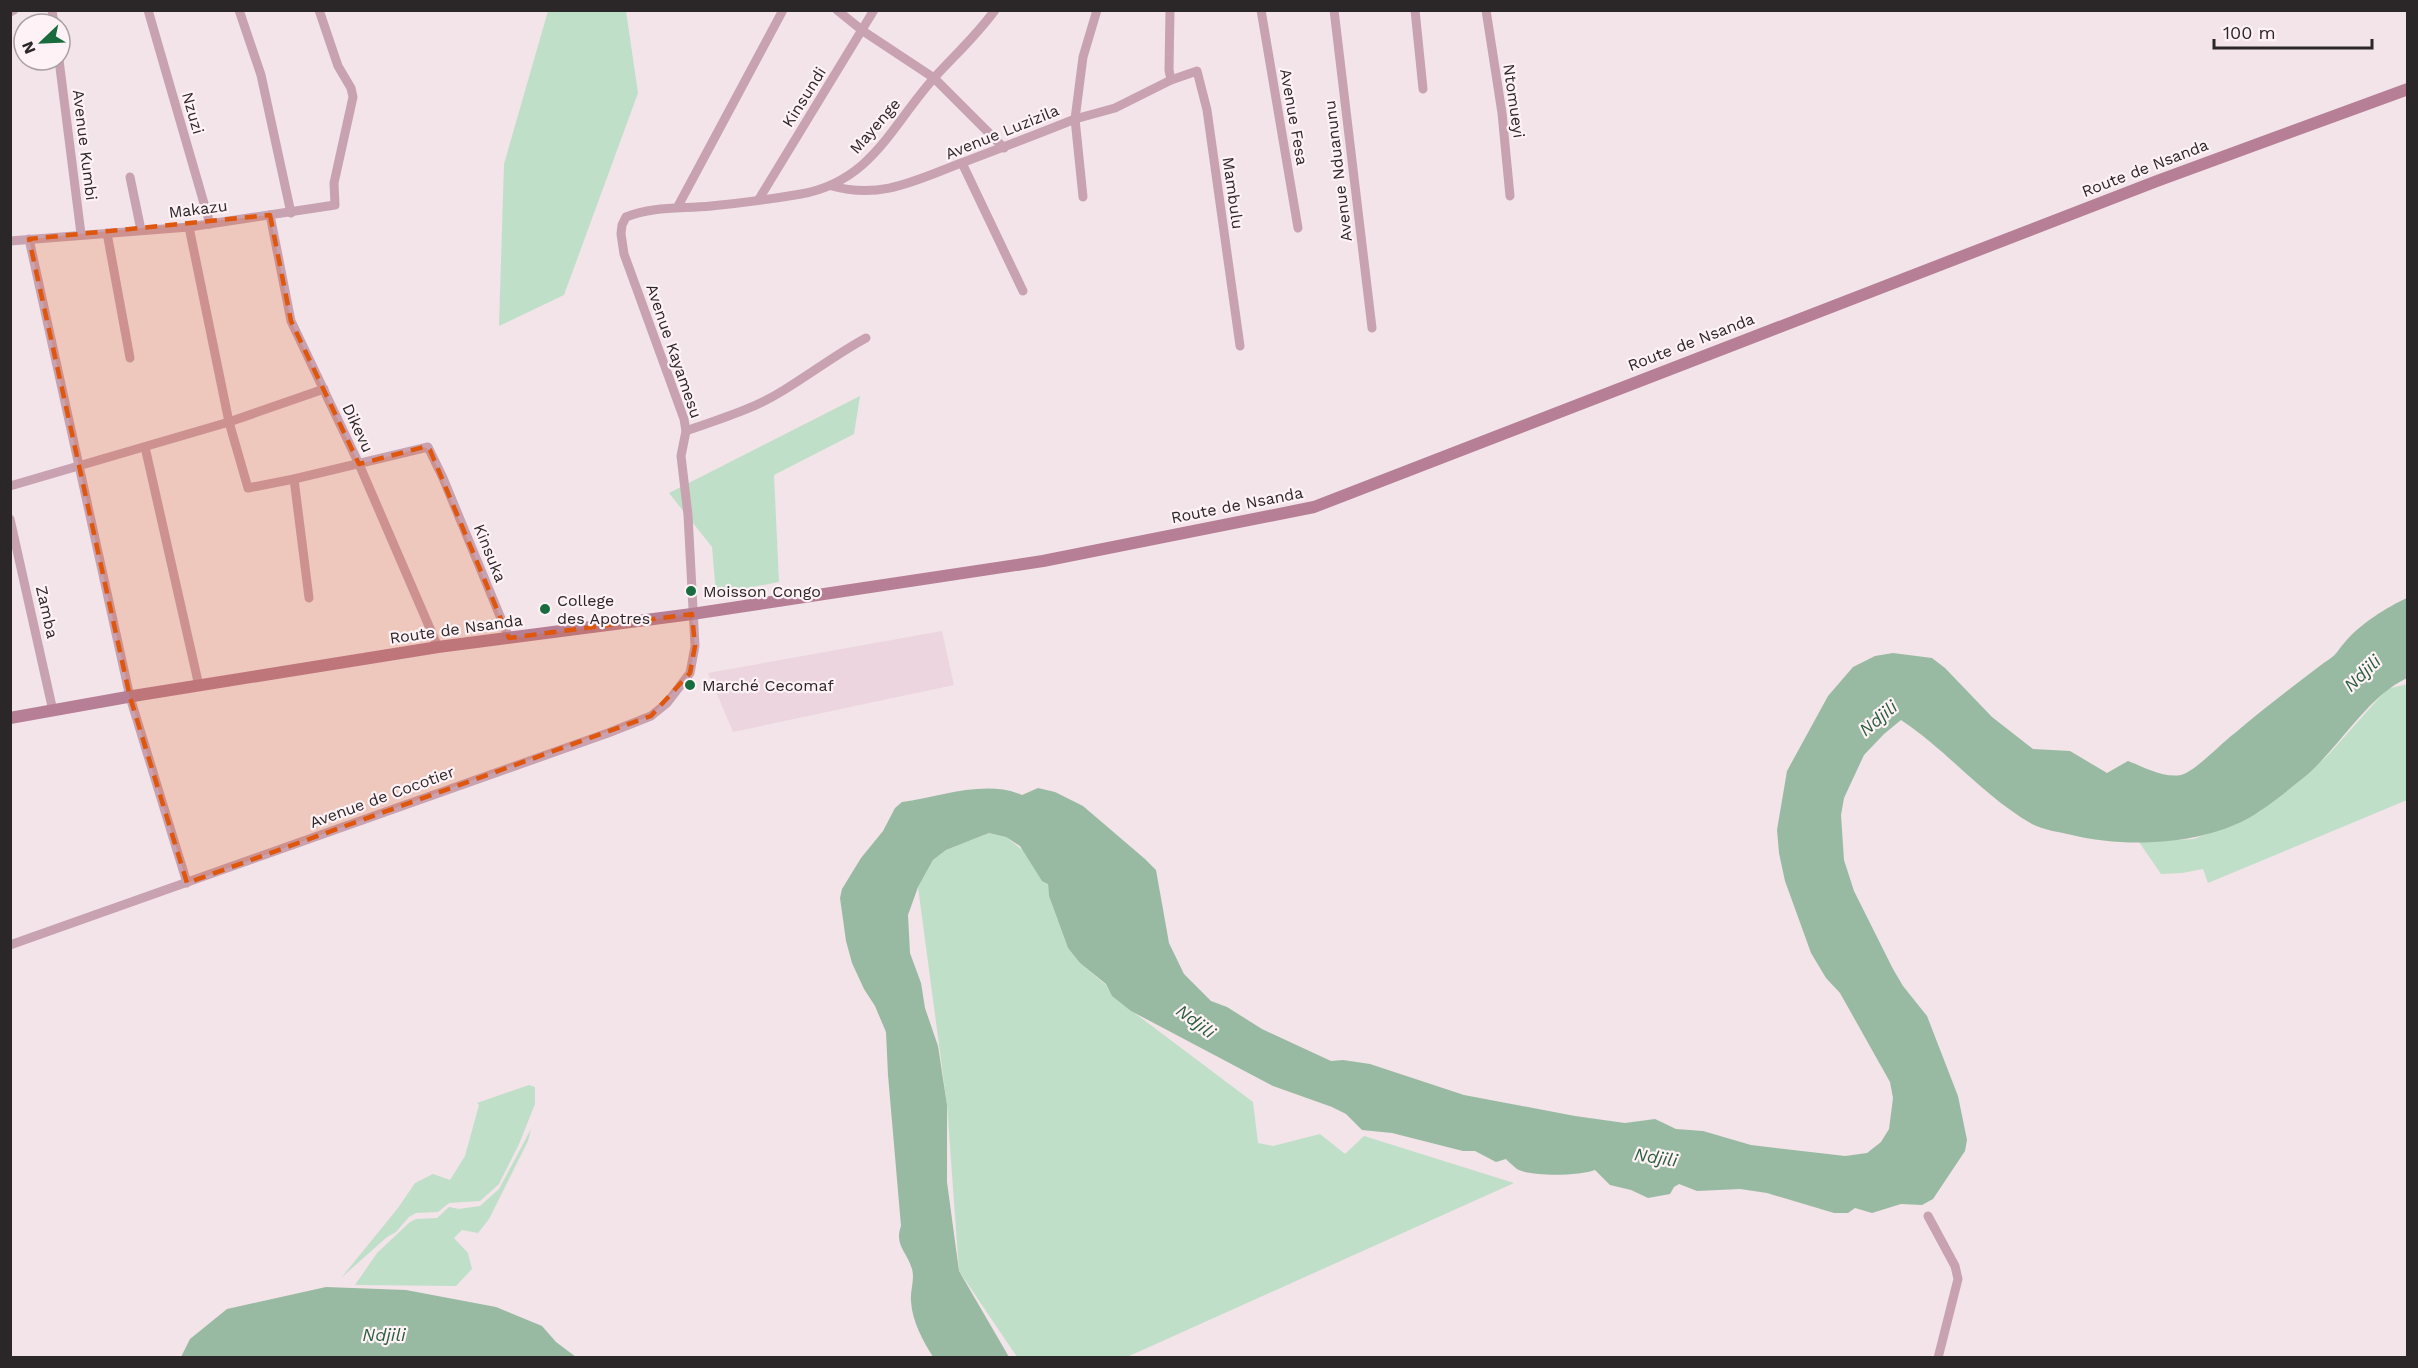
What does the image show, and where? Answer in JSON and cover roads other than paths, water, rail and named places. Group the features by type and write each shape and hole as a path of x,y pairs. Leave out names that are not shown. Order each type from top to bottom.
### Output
{"street":[{"name":"Nzuzi","path":"148,10 210,224"},
{"path":"239,10 261,75 291,213"},
{"name":"Makazu","path":"10,241 189,227 335,205 334,183 354,97 338,66 318,10"},
{"path":"678,206 783,10"},
{"path":"837,10 863,31 934,78 1004,148"},
{"name":"Kinsundi","path":"759,199 874,10"},
{"name":"Mayenge","path":"634,214 678,206 709,206 802,194 832,186 858,169 882,146 934,78 963,50 996,10"},
{"name":"Avenue Luzizila","path":"832,186 863,192 887,189 926,178 1075,119 1083,57 1097,10"},
{"path":"1170,10 1169,70 1171,80"},
{"name":"Avenue Fesa","path":"1261,10 1298,228"},
{"name":"Avenue Nduanunu","path":"1334,10 1372,328"},
{"path":"1415,10 1423,88"},
{"name":"Ntomueyi","path":"1486,10 1502,113 1509,196"},
{"name":"Mambulu","path":"1075,119 1115,108 1171,80 1197,71 1207,110 1240,346"},
{"name":"Avenue Kumbi","path":"61,72 81,234"},
{"name":"Route de Nsanda","path":"10,718 438,647 692,614 1043,561 1314,507 2157,181 2408,89"},
{"path":"1075,119 1083,197"},
{"path":"962,163 1023,291"},
{"path":"130,177 141,230"},
{"name":"Avenue Kayamesu","path":"634,214 626,217 622,225 624,254 684,419 686,431 681,456 688,515 692,614"},
{"name":"Dikevu","path":"270,215 291,321 359,464 438,647"},
{"path":"189,227 229,422 248,488 359,464"},
{"path":"107,233 130,358"},
{"path":"29,239 130,697 187,883"},
{"path":"686,431 748,409 784,391 844,350 866,338"},
{"path":"10,486 229,422 324,389"},
{"path":"145,447 199,686"},
{"name":"Kinsuka","path":"359,464 428,447 443,478 508,638"},
{"path":"294,479 309,598"},
{"name":"Zamba","path":"10,519 53,711"},
{"name":"Avenue de Cocotier","path":"10,945 651,716 667,703 690,673 695,646 692,614"},
{"path":"1928,1216 1955,1266 1958,1279 1938,1358"}],"water":[{"name":"Ndjili","path":"2407,598 2407,678 2379,697 2307,775 2260,811 2218,831 2169,841 2143,843 2094,839 2041,828 2014,813 1997,800 1934,745 1901,720 1864,755 1844,798 1841,815 1844,860 1854,891 1893,969 1903,986 1927,1016 1958,1096 1967,1140 1965,1151 1933,1199 1922,1205 1901,1204 1872,1213 1855,1208 1848,1213 1834,1213 1767,1193 1740,1189 1697,1191 1679,1184 1670,1194 1648,1198 1631,1190 1610,1185 1595,1170 1567,1174 1523,1172 1506,1159 1496,1162 1475,1151 1463,1151 1392,1133 1362,1130 1346,1114 1273,1086 1131,1011 1112,996 1106,984 1080,963 1068,948 1049,896 1048,884 1042,881 1020,846 1006,837 989,833 946,850 933,860 918,887 908,915 910,953 921,983 925,1008 938,1046 947,1105 947,1182 959,1271 1009,1357 933,1357 922,1338 912,1308 912,1269 899,1238 901,1226 886,1032 852,963 846,941 840,898 842,889 861,858 883,831 895,808 902,802 978,789 1008,791 1022,795 1038,788 1055,792 1083,806 1156,870 1169,943 1184,974 1211,1001 1227,1007 1262,1029 1331,1061 1343,1060 1370,1064 1464,1095 1575,1116 1625,1123 1655,1119 1676,1129 1703,1131 1751,1145 1845,1156 1867,1153 1881,1142 1889,1129 1893,1098 1890,1082 1840,993 1826,978 1811,953 1785,881 1777,830 1787,771 1828,696 1853,667 1875,656 1893,653 1932,658 1945,668 1992,717 2033,749 2070,751 2107,773 2128,761 2174,776 2181,775 2201,763 2257,715 2332,658 2351,635 2383,611"},
{"name":"Ndjili","path":"326,1287 406,1290 496,1307 542,1326 556,1342 576,1357 181,1357 190,1339 227,1309"}],"place":[{"name":"Moisson Congo","path":"691,591"},
{"name":"College des Apotres","path":"545,609"},
{"name":"Marché Cecomaf","path":"690,685"}]}
